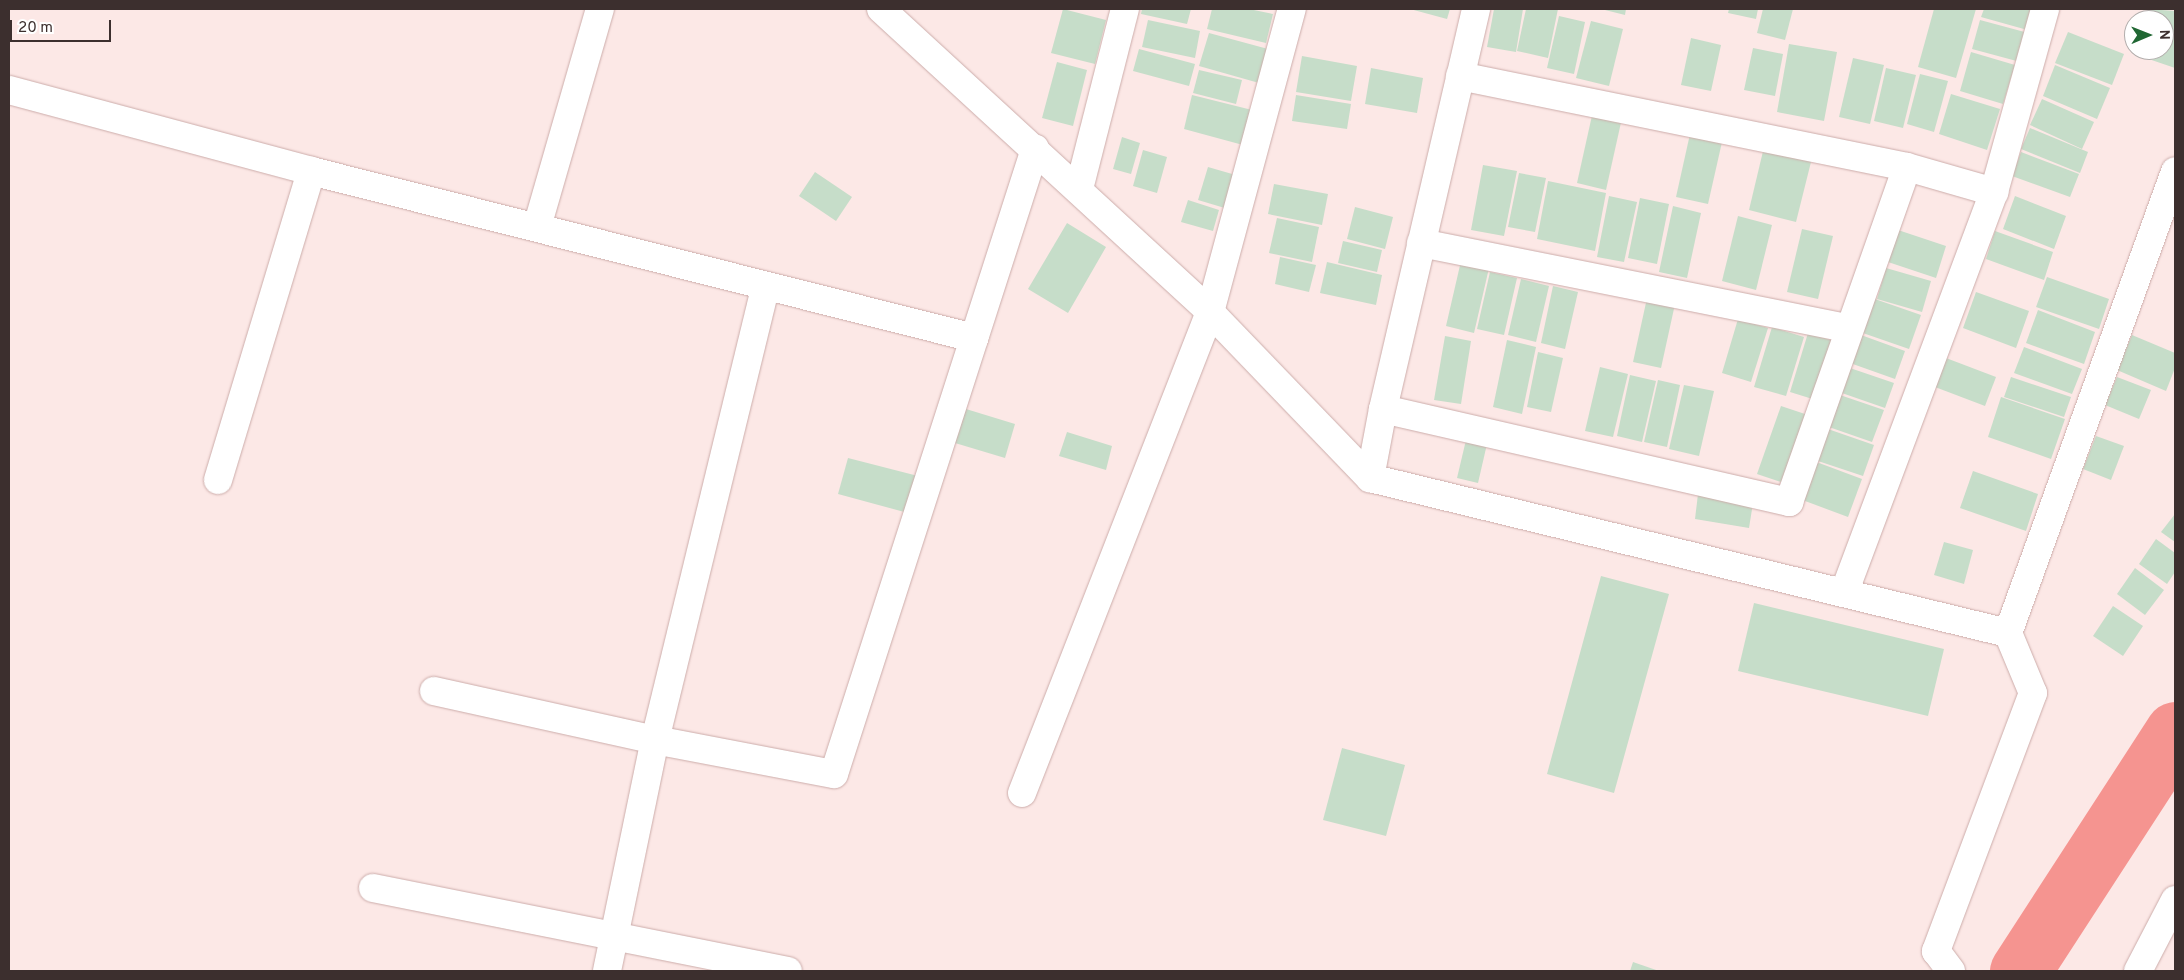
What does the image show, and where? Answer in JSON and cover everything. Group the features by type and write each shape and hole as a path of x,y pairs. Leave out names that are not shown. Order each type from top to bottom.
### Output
{"street":[{"path":"537,227 600,9"},
{"path":"881,9 1080,189 1210,312 1370,478 2008,633"},
{"path":"1080,189 1125,9"},
{"path":"1022,793 1210,312 1292,9"},
{"path":"1370,478 1382,409 1476,9"},
{"path":"1844,593 1994,192 2045,9"},
{"path":"1460,76 1907,167 1994,192"},
{"path":"9,90 311,171 974,338"},
{"path":"434,691 655,740 834,774 1035,149"},
{"path":"1382,409 1789,502 1848,328 1907,167"},
{"path":"218,480 311,171"},
{"path":"1951,971 1936,951 2033,693 2008,633 2175,171"},
{"path":"1421,243 1848,328"},
{"path":"607,971 655,740 766,286"},
{"path":"373,888 614,938 788,971"},
{"path":"2138,971 2175,900"}],"building":[{"path":"1063,9 1106,20 1095,64 1051,53"},
{"path":"1142,9 1191,9 1187,24 1141,14"},
{"path":"1212,9 1249,9 1273,14 1266,43 1207,29"},
{"path":"1410,9 1450,9 1447,19"},
{"path":"1494,9 1523,9 1516,52 1487,47"},
{"path":"1526,9 1558,9 1548,58 1517,51"},
{"path":"1601,9 1626,9 1625,15"},
{"path":"1729,9 1758,9 1756,19 1728,13"},
{"path":"1763,9 1793,9 1785,40 1757,33"},
{"path":"1934,9 1976,9 1956,78 1918,67"},
{"path":"1984,9 2037,9 2031,31 1981,17"},
{"path":"2174,11 2175,11 2174,33"},
{"path":"1559,16 1585,22 1574,74 1547,68"},
{"path":"1148,20 1200,31 1195,58 1142,47"},
{"path":"1980,20 2032,34 2024,63 1972,49"},
{"path":"1591,21 1623,29 1609,86 1576,78"},
{"path":"2068,32 2124,54 2112,85 2055,63"},
{"path":"1209,33 1268,49 1259,83 1199,66"},
{"path":"2174,37 2175,37 2175,68 2152,60 2174,60"},
{"path":"1691,38 1721,45 1711,91 1681,85"},
{"path":"1789,44 1837,52 1824,121 1777,112"},
{"path":"1753,48 1783,54 1775,96 1744,90"},
{"path":"1139,49 1195,64 1189,86 1133,71"},
{"path":"1971,52 2015,65 2003,104 1960,91"},
{"path":"1302,56 1357,66 1351,101 1296,92"},
{"path":"1853,58 1884,65 1870,124 1839,117"},
{"path":"1057,62 1087,70 1073,126 1042,118"},
{"path":"2055,65 2110,88 2097,119 2043,96"},
{"path":"1371,68 1423,78 1417,113 1365,104"},
{"path":"1886,68 1916,75 1903,128 1874,121"},
{"path":"1199,70 1242,80 1236,104 1193,93"},
{"path":"1920,74 1948,81 1934,132 1907,124"},
{"path":"1951,94 2000,109 1987,150 1939,134"},
{"path":"1192,95 1252,110 1243,145 1184,129"},
{"path":"1296,95 1351,104 1347,129 1292,121"},
{"path":"2042,99 2094,122 2082,149 2030,125"},
{"path":"1593,111 1622,118 1606,190 1577,183"},
{"path":"2030,128 2088,152 2080,173 2021,149"},
{"path":"1690,134 1722,142 1708,204 1676,197"},
{"path":"1122,137 1140,143 1131,174 1113,169"},
{"path":"1764,147 1812,158 1796,222 1749,210"},
{"path":"1143,150 1167,157 1157,193 1133,186"},
{"path":"2021,152 2079,174 2070,197 2012,176"},
{"path":"1483,165 1517,171 1504,236 1471,230"},
{"path":"1208,167 1239,176 1228,209 1198,200"},
{"path":"815,172 852,197 836,221 799,196"},
{"path":"1519,173 1546,178 1535,232 1508,227"},
{"path":"1548,181 1606,193 1595,251 1537,239"},
{"path":"1274,184 1328,194 1322,225 1268,214"},
{"path":"1609,196 1637,202 1624,262 1597,257"},
{"path":"2015,196 2066,216 2054,249 2003,229"},
{"path":"1640,198 1669,204 1657,264 1628,258"},
{"path":"1188,200 1219,210 1213,231 1181,222"},
{"path":"1673,206 1701,213 1687,278 1659,272"},
{"path":"1355,207 1393,217 1385,249 1347,239"},
{"path":"1738,216 1772,225 1756,290 1722,281"},
{"path":"1277,218 1319,227 1312,262 1269,253"},
{"path":"1067,223 1106,247 1068,313 1028,289"},
{"path":"1802,229 1833,236 1818,299 1787,292"},
{"path":"1898,230 1946,246 1936,278 1888,262"},
{"path":"1995,231 2053,252 2044,280 1986,259"},
{"path":"1343,241 1382,250 1377,272 1338,263"},
{"path":"1280,257 1316,265 1309,292 1275,284"},
{"path":"1461,261 1489,268 1474,333 1446,326"},
{"path":"1327,262 1382,275 1376,305 1320,293"},
{"path":"1886,268 1931,281 1922,312 1877,299"},
{"path":"1490,272 1517,278 1504,335 1477,329"},
{"path":"2047,277 2109,299 2099,329 2036,307"},
{"path":"1521,279 1549,286 1536,342 1508,335"},
{"path":"1553,286 1578,292 1565,349 1541,343"},
{"path":"1976,292 2029,311 2016,348 1963,328"},
{"path":"1647,298 1675,304 1661,368 1633,362"},
{"path":"1872,298 1921,315 1909,349 1860,332"},
{"path":"2038,310 2095,332 2084,364 2026,343"},
{"path":"1738,319 1768,328 1751,382 1722,373"},
{"path":"1772,327 1804,337 1786,396 1754,387"},
{"path":"1808,333 1837,342 1819,401 1790,392"},
{"path":"1861,335 1905,351 1895,379 1850,363"},
{"path":"2132,335 2175,353 2175,368 2166,391 2117,370"},
{"path":"1445,336 1471,341 1461,404 1434,400"},
{"path":"1507,340 1536,347 1522,414 1493,407"},
{"path":"2024,347 2082,369 2072,394 2014,373"},
{"path":"1538,352 1563,358 1551,412 1527,407"},
{"path":"1946,358 1996,377 1985,406 1935,387"},
{"path":"1600,367 1628,374 1613,437 1585,431"},
{"path":"1847,367 1894,383 1885,408 1839,392"},
{"path":"1630,375 1656,381 1642,442 1617,436"},
{"path":"2011,377 2071,397 2064,417 2004,397"},
{"path":"2117,377 2151,390 2139,419 2105,405"},
{"path":"1658,380 1680,385 1667,447 1644,442"},
{"path":"1684,385 1714,391 1699,456 1669,449"},
{"path":"1837,394 1884,410 1872,442 1826,426"},
{"path":"2001,397 2065,419 2051,459 1988,437"},
{"path":"1781,406 1811,416 1787,484 1757,474"},
{"path":"966,409 1015,424 1005,458 955,443"},
{"path":"1825,428 1874,445 1863,476 1815,460"},
{"path":"1067,432 1112,446 1106,470 1059,456"},
{"path":"2096,436 2124,446 2111,480 2083,469"},
{"path":"1466,440 1487,444 1478,483 1457,478"},
{"path":"848,458 918,476 908,513 838,494"},
{"path":"1811,460 1862,479 1848,517 1797,498"},
{"path":"1973,471 2038,494 2026,531 1960,508"},
{"path":"1698,494 1753,503 1749,528 1695,519"},
{"path":"2175,514 2175,542 2161,532"},
{"path":"2156,539 2175,553 2175,572 2167,584 2139,564"},
{"path":"1944,542 1973,550 1964,584 1934,575"},
{"path":"2135,568 2164,590 2145,615 2117,594"},
{"path":"1601,576 1669,594 1614,793 1547,774"},
{"path":"1754,603 1944,649 1928,716 1738,671"},
{"path":"2113,606 2143,626 2123,656 2093,636"},
{"path":"1342,748 1405,765 1386,836 1323,820"},
{"path":"1633,962 1659,971 1630,971"}],"waterway":[{"path":"2020,971 2175,732"}]}
